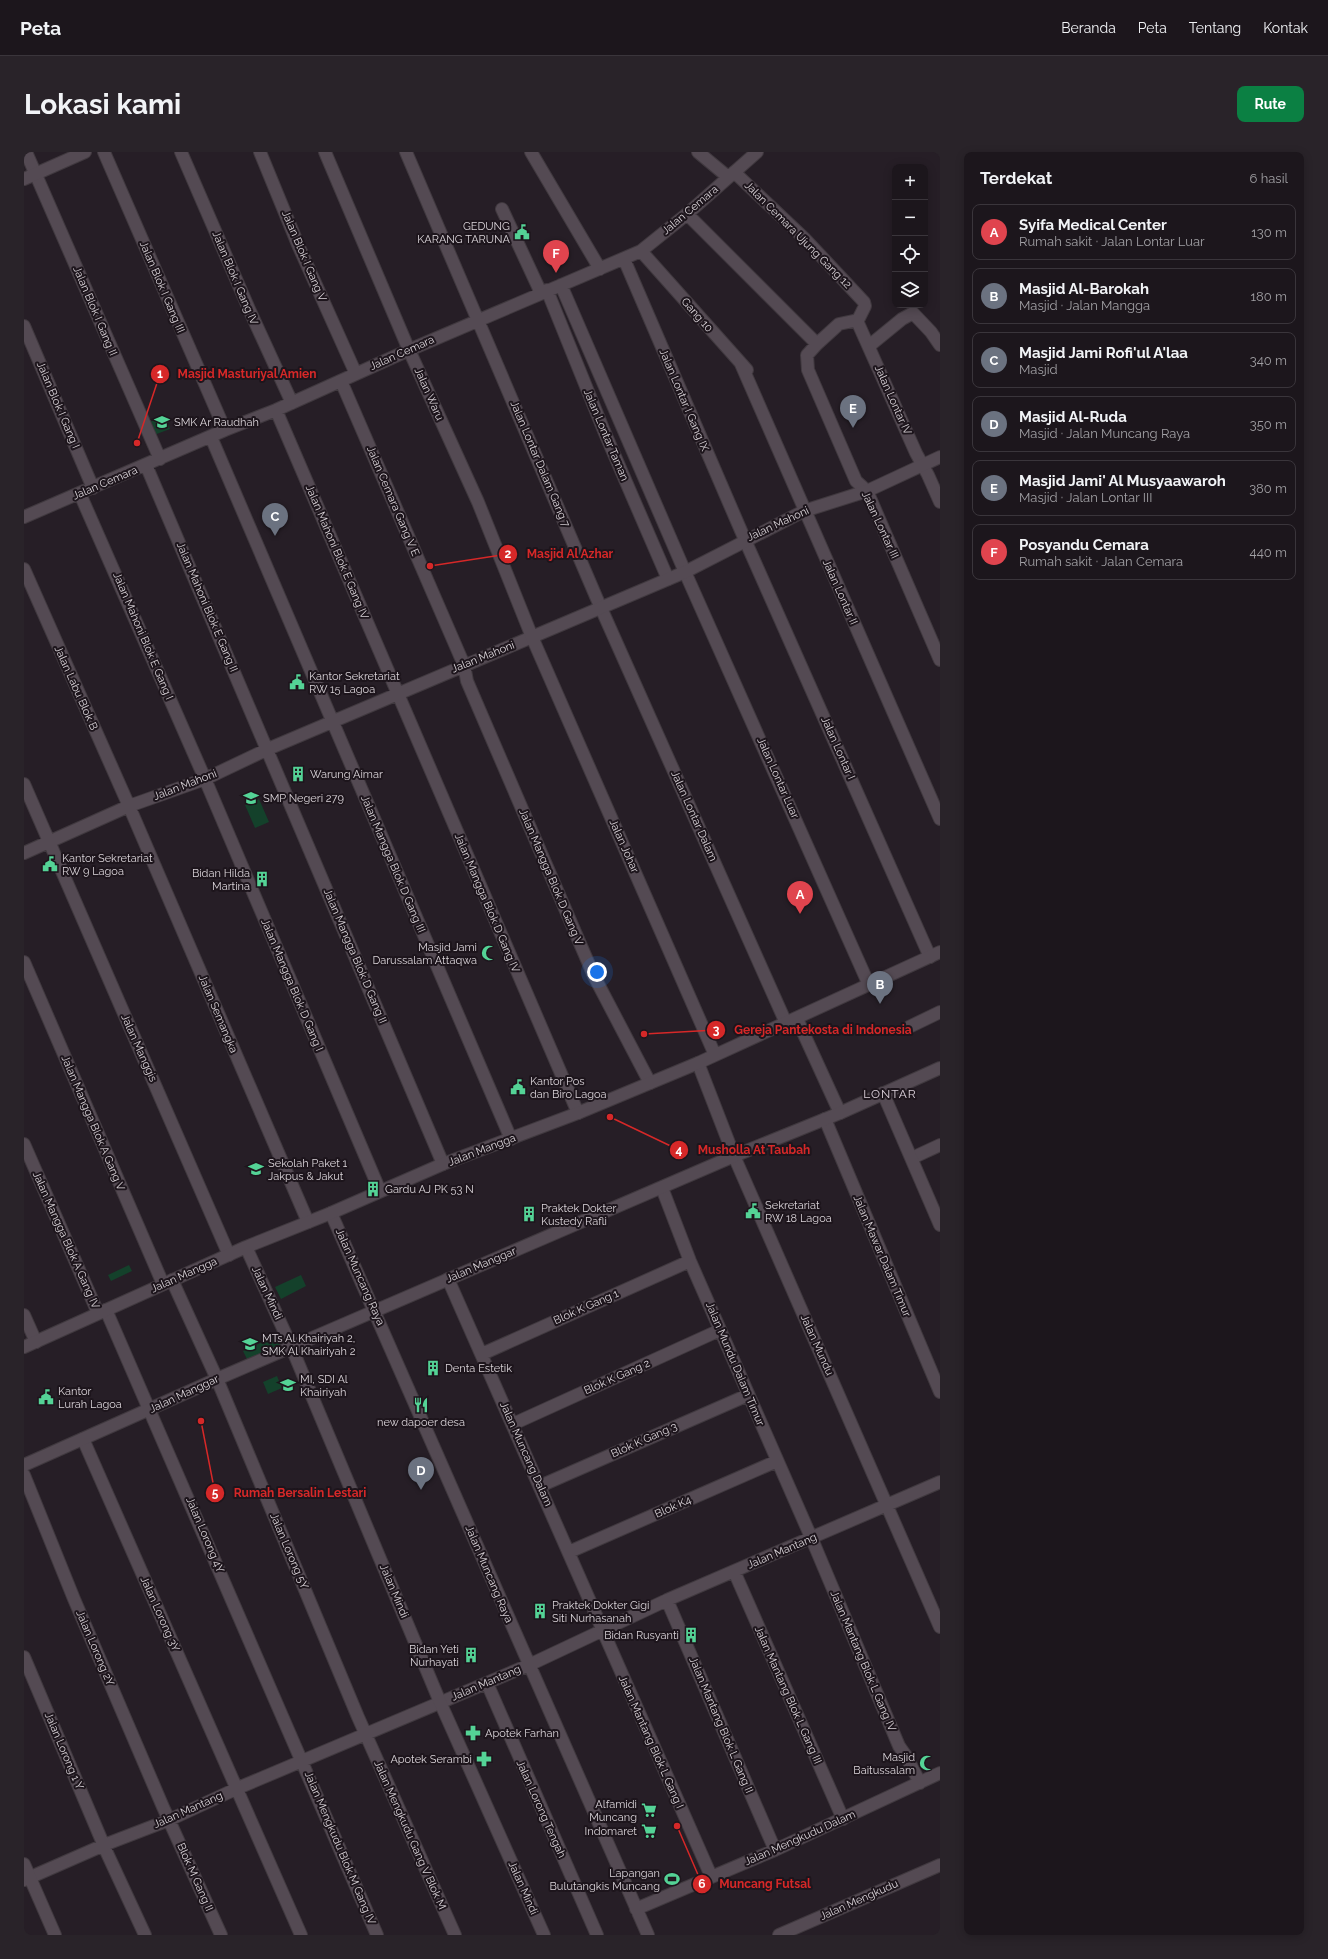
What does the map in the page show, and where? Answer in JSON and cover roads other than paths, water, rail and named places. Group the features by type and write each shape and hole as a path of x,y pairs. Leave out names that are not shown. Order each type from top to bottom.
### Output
{"street":[{"name":"Jalan Blok I Gang II","path":"26,152 158,453"},
{"path":"24,180 85,152"},
{"name":"Jalan Blok I Gang III","path":"104,152 222,426"},
{"name":"Jalan Blok I Gang IV","path":"181,152 249,309 292,403"},
{"name":"Jalan Blok I Gang V","path":"260,152 356,374"},
{"name":"Jalan Waru","path":"325,152 410,350 478,502 532,637"},
{"name":"Jalan Lontar Dalam Gang 7","path":"406,152 601,608"},
{"path":"531,152 600,268"},
{"name":"Jalan Cemara Ujung Gang 12","path":"698,152 731,175 804,238 861,299 865,306 858,320"},
{"name":"Jalan Cemara","path":"24,517 80,494 92,486 146,465 158,453 211,437 222,426 276,410 544,291 641,251 687,214 757,152"},
{"name":"Jalan Lontar Taman","path":"502,209 544,291 668,579"},
{"path":"687,214 813,340 840,324 858,320"},
{"name":"Gang 10","path":"641,251 741,364 755,377"},
{"name":"Jalan Lontar I Gang IX","path":"624,259 745,540"},
{"name":"Jalan Lontar Taman","path":"561,285 685,572"},
{"path":"869,346 902,319 913,313 932,332 940,345"},
{"name":"Jalan Lontar IV","path":"858,320 922,465 940,502"},
{"name":"Jalan Blok I Gang I","path":"24,326 92,486"},
{"name":"Jalan Lontar III","path":"813,340 807,355 808,370 856,481 867,492 940,660"},
{"name":"Jalan Lontar II","path":"741,364 940,819"},
{"name":"Jalan Cemara Gang V E","path":"341,381 464,665"},
{"name":"Jalan Mahoni Blok E Gang IV","path":"276,410 398,693"},
{"name":"Jalan Mangga Blok D Gang III","path":"211,437 511,1139"},
{"name":"Jalan Mahoni","path":"24,853 129,806 205,779 332,721 685,572 804,511 867,492 940,457"},
{"name":"Jalan Mahoni Blok E Gang II","path":"146,465 268,749"},
{"name":"Jalan Mahoni Blok E Gang I","path":"80,494 205,779"},
{"name":"Jalan Lontar I","path":"745,540 935,954"},
{"name":"Jalan Labu Blok B","path":"24,569 129,806"},
{"name":"Jalan Lontar Luar","path":"685,572 870,985"},
{"name":"Jalan Lontar Dalam","path":"601,608 792,1021 840,1113"},
{"name":"Jalan Johar","path":"532,637 715,1054"},
{"name":"Jalan Mangga Blok D Gang V","path":"464,665 468,681 594,976 650,1083"},
{"name":"Jalan Mangga Blok D Gang IV","path":"398,693 578,1112"},
{"name":"Jalan Mangga Blok D Gang II","path":"268,749 443,1164"},
{"name":"Jalan Mangga Blok D Gang I","path":"205,779 380,1191"},
{"name":"Jalan Manggis","path":"24,784 229,1255"},
{"name":"Jalan Semangka","path":"129,806 308,1222"},
{"name":"Jalan Mangga","path":"24,1347 246,1247 331,1213 443,1164 511,1139 698,1063 935,954"},
{"name":"Jalan Mangga Blok A Gang V","path":"24,962 168,1282"},
{"path":"909,1027 940,1012"},
{"name":"Jalan Mundu","path":"698,1063 734,1156 888,1505 940,1627"},
{"name":"Jalan Manggar","path":"24,1465 374,1310 734,1156 840,1113 940,1068"},
{"path":"884,1093 940,1223"},
{"name":"Jalan Mawar Dalam Timur","path":"825,1119 940,1392"},
{"name":"Jalan Mangga Blok A Gang IV","path":"24,1144 102,1312"},
{"path":"912,1158 940,1145"},
{"name":"Jalan Mundu Dalam Timur","path":"662,1188 690,1261 811,1538"},
{"name":"Jalan Muncang Raya","path":"331,1213 648,1935"},
{"name":"Jalan Mindi","path":"246,1247 291,1346 440,1702 544,1935"},
{"name":"Blok K Gang 1","path":"482,1354 690,1261"},
{"name":"Jalan Muncang Dalam","path":"448,1279 513,1424 602,1630"},
{"name":"Jalan Lorong 5Y","path":"168,1282 217,1379 366,1735"},
{"name":"Jalan Lorong 4Y","path":"102,1312 150,1409 302,1761"},
{"path":"24,1315 36,1342"},
{"name":"Blok K Gang 2","path":"513,1424 720,1330"},
{"name":"Blok K Gang 3","path":"540,1486 748,1395"},
{"name":"Jalan Lorong 3Y","path":"83,1439 238,1788 301,1935"},
{"name":"Blok K4","path":"569,1552 777,1461"},
{"name":"Jalan Lorong 2Y","path":"24,1475 74,1599 169,1820"},
{"name":"Jalan Mantang","path":"27,1879 104,1845 169,1820 238,1788 529,1665 667,1600 940,1482"},
{"name":"Jalan Mantang Blok L Gang IV","path":"811,1538 899,1746 920,1783"},
{"name":"Jalan Mantang Blok L Gang III","path":"734,1571 843,1819"},
{"name":"Jalan Mantang Blok L Gang II","path":"667,1600 775,1850"},
{"name":"Jalan Mantang Blok L Gang I","path":"602,1630 711,1876"},
{"name":"Jalan Lorong 1 Y","path":"24,1657 104,1845 145,1935"},
{"name":"Jalan Lorong Tengah","path":"487,1682 597,1935"},
{"name":"Jalan Mengkudu Gang V Blok M","path":"366,1735 454,1935"},
{"name":"Jalan Mengkudu Blok M Gang IV","path":"302,1761 377,1935"},
{"name":"Jalan Mengkudu Dalam","path":"636,1909 775,1850 940,1774"},
{"name":"Blok M Gang II","path":"169,1820 221,1935"},
{"path":"24,1864 27,1879 55,1935"},
{"name":"Jalan Mengkudu","path":"779,1935 940,1865"}],"place":[{"name":"GEDUNG KARANG TARUNA","path":"522,232"},
{"name":"Posyandu Cemara","path":"556,273"},
{"name":"SMK Ar Raudhah","path":"162,422"},
{"name":"Masjid Jami' Al Musyaawaroh","path":"853,428"},
{"name":"Masjid Masturiyal Amien","path":"137,443"},
{"name":"Masjid Jami Rofi'ul A'laa","path":"275,536"},
{"name":"Masjid Al Azhar","path":"430,566"},
{"name":"Kantor Sekretariat RW 15 Lagoa","path":"297,682"},
{"name":"Warung Aimar","path":"298,774"},
{"name":"SMP Negeri 279","path":"251,798"},
{"name":"Kantor Sekretariat RW 9 Lagoa","path":"50,864"},
{"name":"Bidan Hilda Martina","path":"262,879"},
{"name":"Syifa Medical Center","path":"800,914"},
{"name":"Masjid Jami Darussalam Attaqwa","path":"489,953"},
{"name":"Masjid Al-Barokah","path":"880,1004"},
{"name":"Gereja Pantekosta di Indonesia","path":"644,1034"},
{"name":"Kantor Pos dan Biro Lagoa","path":"518,1087"},
{"name":"Musholla At Taubah","path":"610,1117"},
{"name":"Sekolah Paket 1 Jakpus & Jakut","path":"256,1169"},
{"name":"Gardu AJ PK 53 N","path":"373,1189"},
{"name":"Sekretariat RW 18 Lagoa","path":"753,1211"},
{"name":"Praktek Dokter Kustedy Rafli","path":"529,1214"},
{"name":"MTs Al Khairiyah 2, SMK Al Khairiyah 2","path":"250,1344"},
{"name":"Denta Estetik","path":"433,1368"},
{"name":"MI, SDI Al Khairiyah","path":"288,1385"},
{"name":"Kantor Lurah Lagoa","path":"46,1397"},
{"name":"new dapoer desa","path":"421,1405"},
{"name":"Rumah Bersalin Lestari","path":"201,1421"},
{"name":"Masjid Al-Ruda","path":"421,1490"},
{"name":"Praktek Dokter Gigi Siti Nurhasanah","path":"540,1611"},
{"name":"Bidan Rusyanti","path":"691,1635"},
{"name":"Bidan Yeti Nurhayati","path":"471,1655"},
{"name":"Apotek Farhan","path":"473,1733"},
{"name":"Apotek Serambi","path":"484,1759"},
{"name":"Masjid Baitussalam","path":"927,1763"},
{"name":"Alfamidi Muncang","path":"649,1810"},
{"name":"Muncang Futsal","path":"677,1826"},
{"name":"Indomaret","path":"649,1831"},
{"name":"Lapangan Bulutangkis Muncang","path":"672,1879"}],"district":[{"name":"LONTAR","path":"890,1094"}]}
